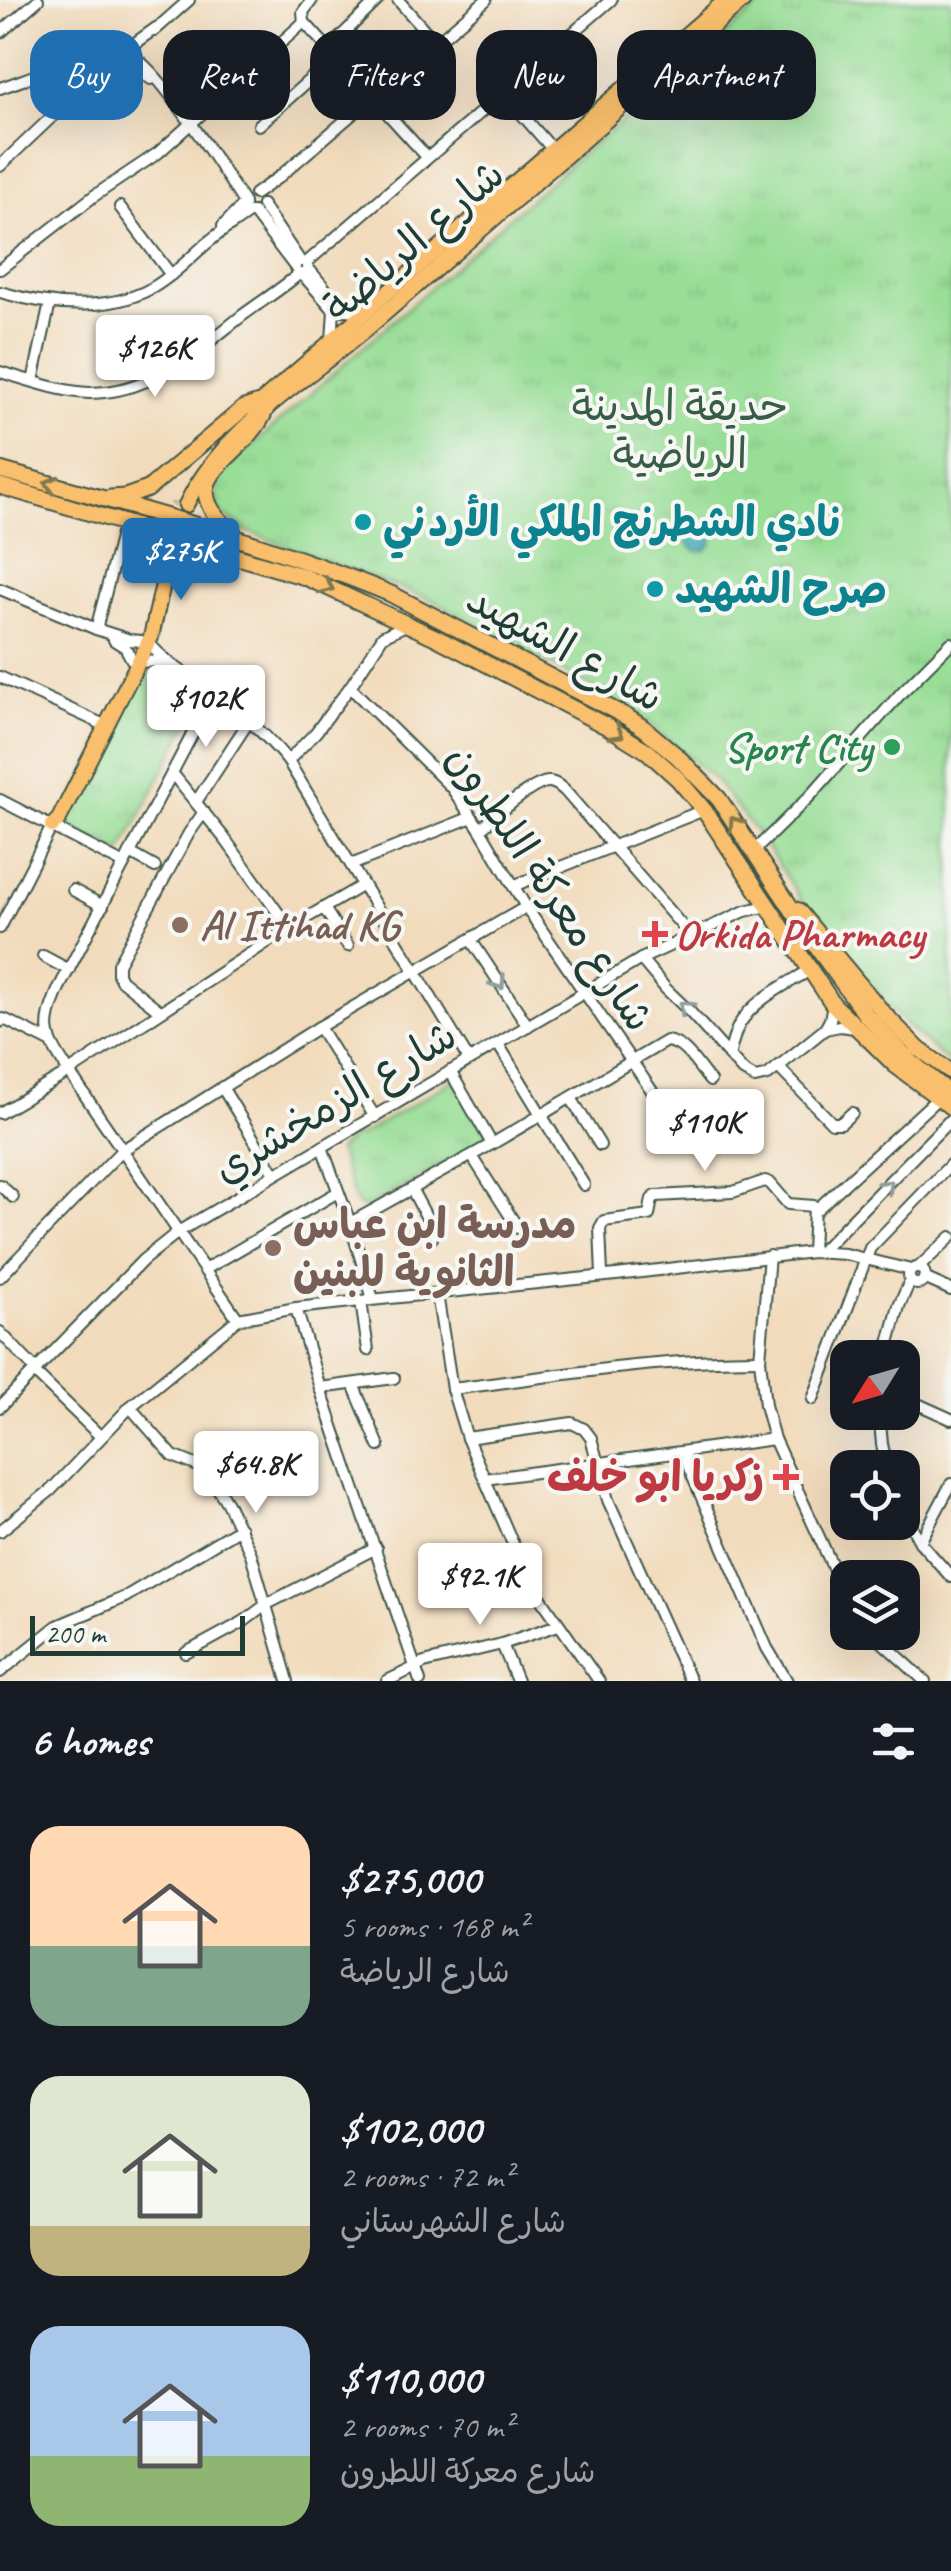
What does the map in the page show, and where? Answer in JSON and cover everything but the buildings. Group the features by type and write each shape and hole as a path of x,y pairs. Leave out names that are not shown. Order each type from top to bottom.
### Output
{"highway":[{"path":"101,497 125,496 148,489 244,408 262,407 255,429 213,473 207,486 211,512 240,539"},
{"name":"شارع الشهيد","path":"0,470 240,539 392,594 627,718 668,748 708,785 844,986 870,1020 946,1100"},
{"name":"شارع الشهيد","path":"0,486 305,577 409,624 647,751 704,810 832,1004 896,1065 946,1100"},
{"path":"890,1040 951,1084"}],"main road":[{"name":"شارع الرياضة","path":"262,407 370,326 424,270 554,150 722,9 744,0"},
{"name":"شارع الرياضة","path":"182,504 186,486 207,456 331,343 424,270 722,9"},
{"path":"52,826 59,820 144,642 168,548"},
{"path":"52,826 100,723 135,661"},
{"path":"789,904 804,916 882,1011 919,1049 951,1072"}],"street":[{"path":"0,32 38,0"},
{"path":"143,39 189,0"},
{"path":"312,0 303,12 304,22 312,30"},
{"path":"352,30 378,0"},
{"path":"398,0 425,30"},
{"path":"450,30 486,0"},
{"path":"576,30 610,0"},
{"path":"0,269 94,196 158,153 304,22"},
{"path":"143,72 164,88 334,310 331,343"},
{"path":"259,125 310,75"},
{"path":"0,88 30,78"},
{"path":"0,372 86,393 149,381 189,357 276,290 476,117"},
{"path":"0,166 50,120"},
{"path":"0,292 79,304 115,301 145,291 171,274 345,120"},
{"path":"394,120 427,157"},
{"path":"527,120 554,150"},
{"path":"120,206 171,274"},
{"path":"300,268 343,310 368,311"},
{"path":"33,381 50,302"},
{"path":"96,629 124,523"},
{"path":"0,589 96,629 144,642 249,721 288,761 468,1060"},
{"path":"379,610 383,636"},
{"path":"288,761 307,743 383,636 409,624"},
{"path":"96,629 125,646 135,661 153,661 180,671"},
{"path":"754,851 811,796 902,692 951,643"},
{"path":"0,677 100,723"},
{"name":"شارع معركة اللطرون","path":"350,686 442,776 472,817 526,907 662,1106 662,1125 670,1142"},
{"path":"214,693 69,970 47,1024 50,1042 238,1319"},
{"path":"196,802 249,721"},
{"path":"172,773 289,928"},
{"path":"480,829 534,787 550,782 565,790 690,935"},
{"path":"0,800 127,859 155,868"},
{"path":"514,886 704,810"},
{"path":"160,1011 121,980 118,964 204,812"},
{"path":"351,865 472,817"},
{"path":"0,928 52,826"},
{"path":"0,1112 70,1072 289,928 363,885"},
{"path":"745,911 755,886"},
{"path":"73,890 103,906"},
{"name":"شارع الزمخشري","path":"0,1407 142,1260 178,1232 641,959 745,911 768,906"},
{"path":"0,1278 121,1151 222,1086 526,907"},
{"path":"324,908 348,946"},
{"path":"471,940 528,1026"},
{"path":"43,956 69,970"},
{"path":"641,959 746,1074 755,1078 764,1077 825,1029 832,1004"},
{"path":"729,1056 740,1023 753,1008 810,970"},
{"path":"0,1022 3,1019 50,1042"},
{"path":"319,1028 374,1117"},
{"path":"825,1029 855,1028"},
{"path":"350,1224 671,1040 680,1045 710,1081"},
{"path":"498,1044 584,1184"},
{"path":"778,1067 832,1123 840,1123 852,1113"},
{"path":"450,1071 492,1144"},
{"path":"222,1086 276,1174"},
{"path":"570,1098 600,1146"},
{"path":"814,1212 946,1100"},
{"path":"816,1251 951,1119"},
{"path":"322,1147 350,1224 367,1300 368,1350"},
{"path":"472,1156 518,1228"},
{"path":"812,1399 866,1258 880,1236 951,1164"},
{"path":"602,1276 600,1228 606,1220 649,1215 656,1196 733,1192 765,1181 788,1204 813,1205 816,1251"},
{"path":"0,1185 13,1197"},
{"path":"412,1190 428,1220 432,1238"},
{"path":"204,1270 338,1192"},
{"path":"890,1340 899,1306 917,1276 951,1237"},
{"path":"0,1531 51,1490 130,1408 238,1319 296,1308 816,1251 866,1258 951,1290"},
{"path":"768,1256 760,1359 765,1405 774,1440 830,1561"},
{"path":"437,1294 452,1389 467,1438 524,1573 599,1681"},
{"path":"296,1308 420,1681"},
{"path":"0,1332 101,1438"},
{"path":"452,1389 714,1359 760,1359"},
{"path":"320,1388 394,1378"},
{"path":"354,1384 378,1446"},
{"path":"920,1406 951,1419"},
{"path":"130,1408 173,1456 208,1473 240,1528 267,1604 288,1681"},
{"path":"467,1438 578,1424 591,1438 608,1500 690,1681"},
{"path":"485,1480 774,1440"},
{"path":"208,1473 232,1450"},
{"path":"683,1454 767,1648 787,1681"},
{"path":"951,1484 920,1542 951,1577"},
{"path":"0,1672 58,1626 125,1597 240,1528"},
{"path":"186,1653 267,1604 376,1548"},
{"path":"443,1600 486,1578 537,1594"},
{"path":"388,1681 415,1667 502,1644 558,1624"},
{"path":"502,1644 517,1681"},
{"path":"891,1650 924,1681"}],"green space":[{"name":"حديقة المدينة الرياضية","path":"766,0 951,0 951,1065 905,1024 830,944 763,841 714,779 635,711 436,602 246,531 220,512 218,476 625,120 816,120 816,30 731,30"},
{"path":"141,667 201,698 121,853 61,822"},
{"path":"455,1079 490,1137 368,1207 361,1207 356,1203 338,1150 353,1136 358,1137"}],"water":[{"path":"700,525 710,528 710,548 700,551 690,548 687,538 690,528"}],"tunnel":[{"path":"164,547 178,503"}],"place":[{"name":"نادي الشطرنج الملكي الأردني","path":"363,522"},
{"name":"صرح الشهيد","path":"655,589"},
{"name":"Sport City","path":"892,747"},
{"name":"Al Ittihad KG","path":"180,925"},
{"name":"Orkida Pharmacy","path":"655,934"},
{"name":"مدرسة ابن عباس الثانوية للبنين","path":"273,1248"},
{"name":"زكريا ابو خلف","path":"786,1477"}]}
